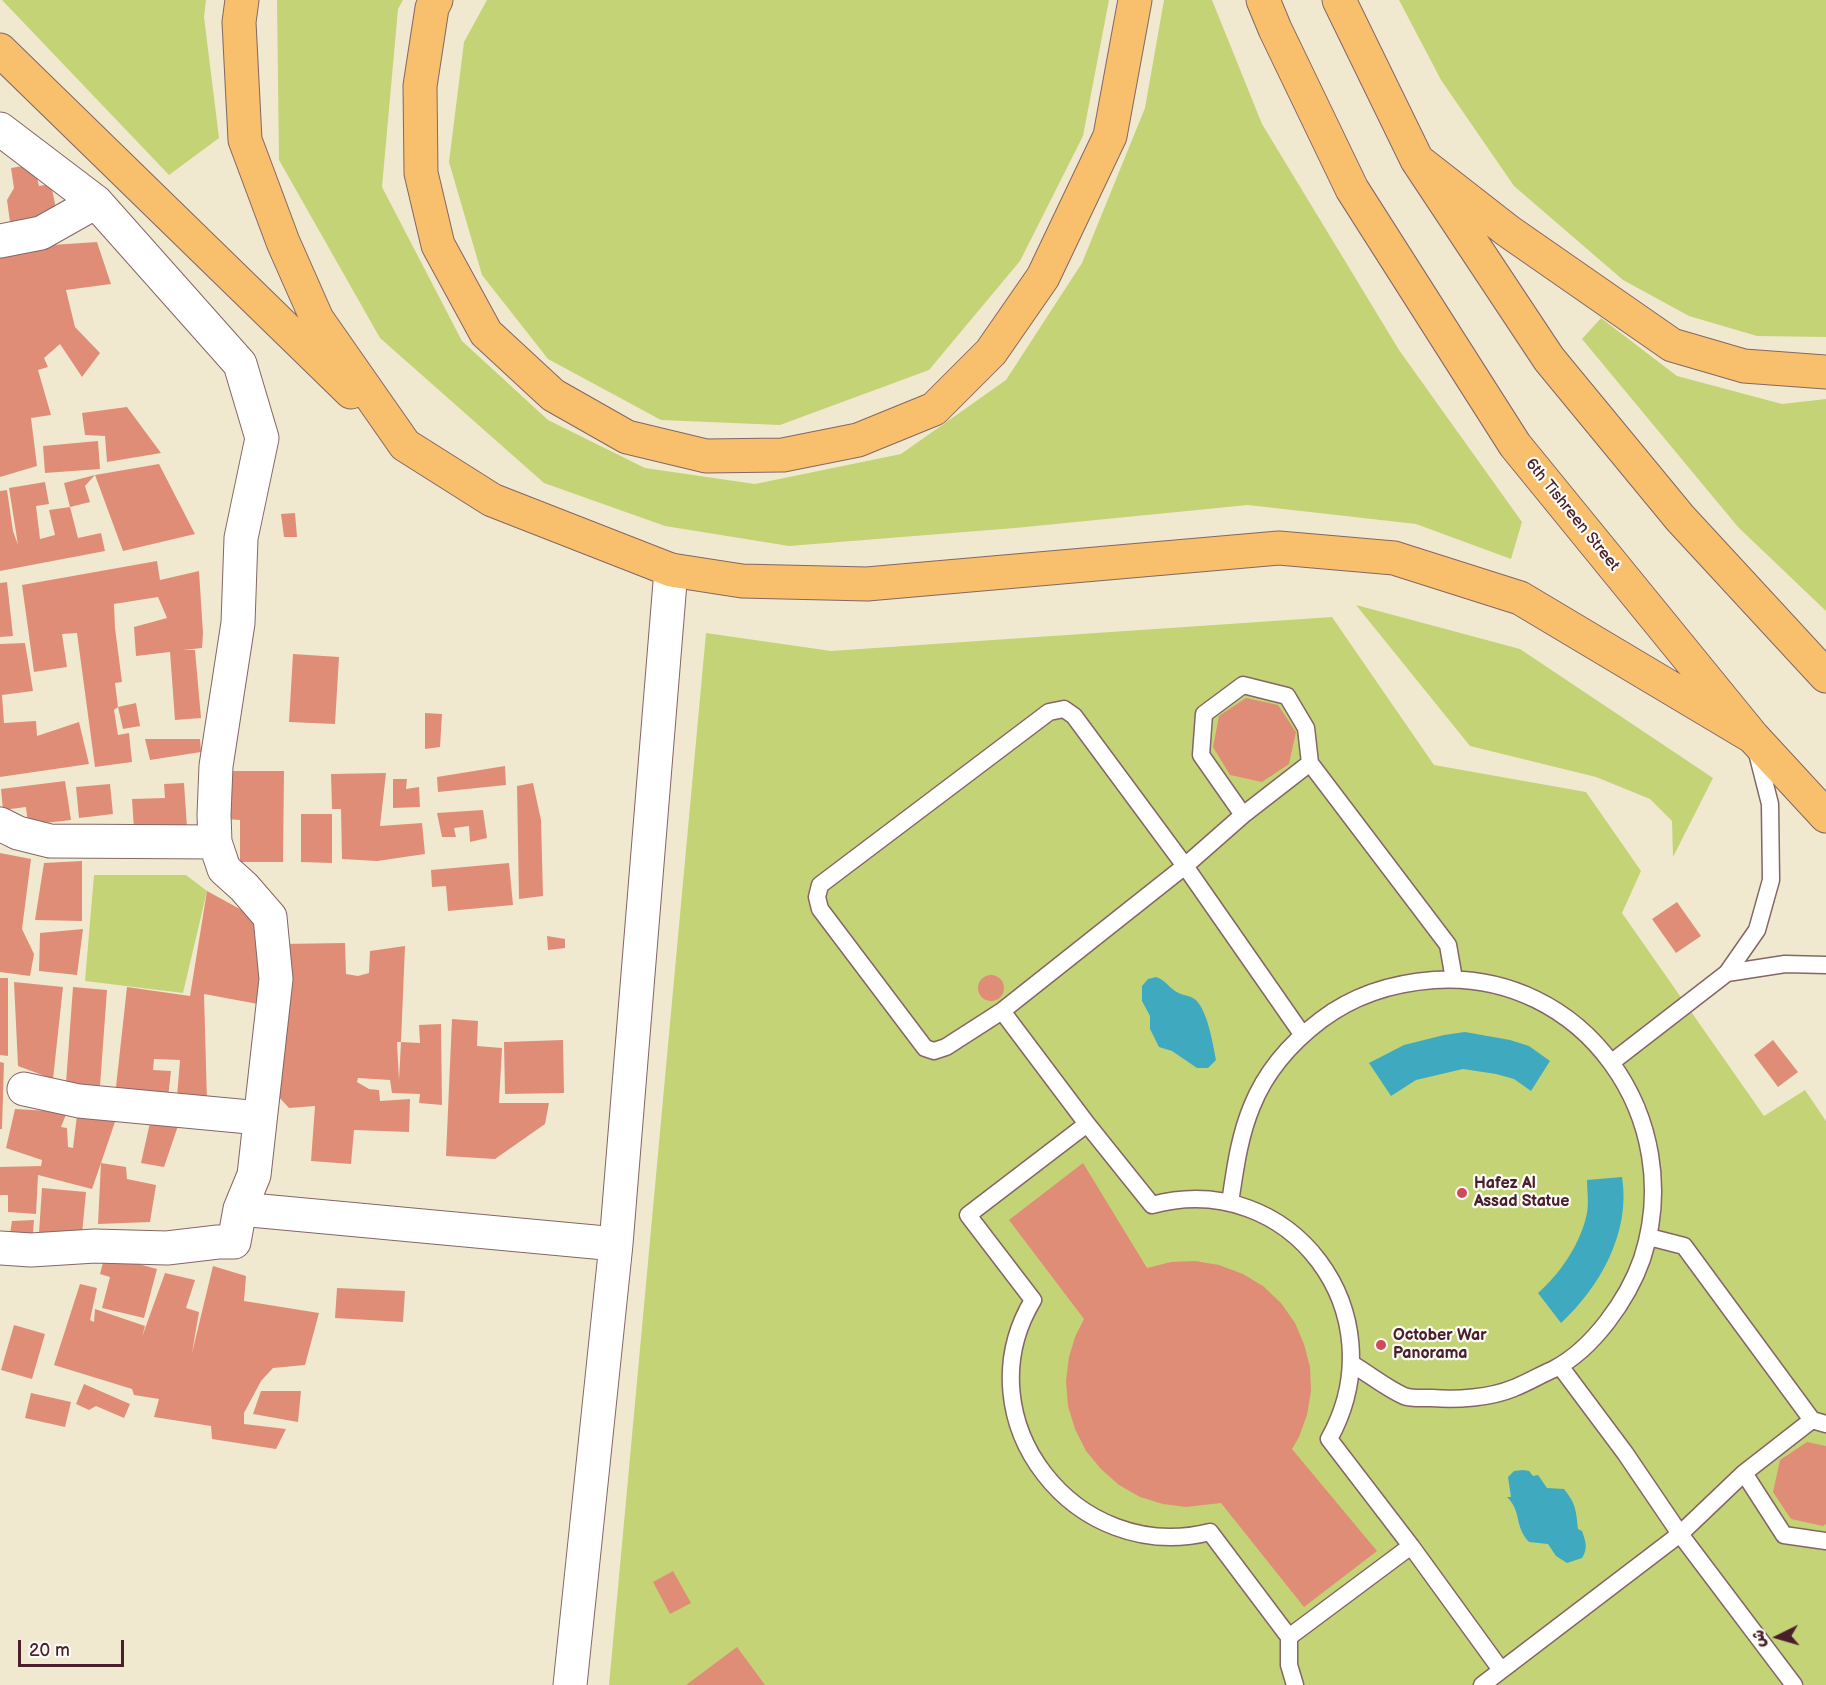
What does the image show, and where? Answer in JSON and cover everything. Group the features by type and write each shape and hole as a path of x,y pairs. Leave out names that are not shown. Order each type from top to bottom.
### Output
{"highway":[{"path":"242,0 239,22 245,140 283,242 317,319 405,445"},
{"path":"436,0 432,8 420,86 421,173 438,245 486,333 553,395 627,437 706,456 783,455 858,440 934,410 992,352 1043,277 1110,136 1135,0"},
{"name":"6th Tishreen Street","path":"1263,0 1353,189 1515,445 1753,737 1826,816"},
{"path":"1338,0 1418,160 1549,359 1680,518 1826,676"},
{"path":"0,50 405,445 492,500 671,570 742,581 867,584 1279,548 1394,558 1520,598 1753,737"},
{"path":"1418,160 1508,231 1672,345 1744,366 1826,372"}],"street":[{"path":"0,129 96,202 240,364 262,438 241,538 238,622 216,766 215,842 224,869 244,887 270,917 276,979 254,1175 240,1209 234,1242 167,1248 95,1246 31,1250 0,1248"},
{"path":"0,241 41,233 96,202"},
{"path":"570,1685 616,1244 671,570"},
{"path":"0,824 18,833 50,841 215,842"},
{"path":"24,1089 79,1101 260,1118"},
{"path":"240,1209 616,1244"}],"lane":[{"path":"1243,815 1201,755 1204,714 1243,685 1287,696 1306,728 1310,763 1448,945 1454,979"},
{"path":"1302,1034 1185,866 1074,716 1064,709 1049,712 820,885 817,897 820,909 925,1048 934,1051 946,1047 1002,1011 1185,866 1243,815 1310,763"},
{"path":"1612,1062 1726,973 1757,930 1771,879 1770,804 1753,737"},
{"path":"1726,973 1785,964 1826,965"},
{"path":"1230,1203 1239,1145 1253,1104 1274,1066 1302,1034 1335,1009 1372,991 1412,981 1454,979 1490,984 1525,995 1558,1012 1587,1035 1612,1062 1635,1102 1650,1145 1654,1192 1649,1237 1636,1275 1616,1310 1591,1341 1560,1366 1511,1389 1459,1400 1406,1397 1352,1364"},
{"path":"1002,1011 1087,1124 1152,1205 1169,1200 1200,1199 1230,1203 1260,1213 1278,1224 1310,1250 1329,1275 1342,1303 1350,1333 1352,1364 1348,1395 1329,1439 1411,1546 1501,1670"},
{"path":"1087,1124 968,1215 1033,1300 1026,1312 1016,1342 1011,1372 1014,1403 1022,1434 1035,1462 1053,1486 1077,1507 1103,1523 1133,1533 1164,1537 1194,1536 1210,1532 1289,1637 1289,1665 1295,1685"},
{"path":"1482,1685 1680,1534 1744,1473 1819,1422 1684,1246 1649,1237"},
{"path":"1560,1366 1625,1453 1680,1534 1794,1685"},
{"path":"1744,1473 1784,1535 1826,1541"},
{"path":"1289,1637 1411,1546"}],"green space":[{"path":"2,0 206,0 204,17 219,138 169,175"},
{"path":"277,0 403,0 398,9 382,187 462,341 548,420 645,468 755,484 901,454 1006,380 1082,263 1145,108 1164,0 1212,0 1262,124 1399,350 1522,522 1511,559 1416,524 1248,505 1015,528 789,546 665,526 544,483 380,338 279,160"},
{"path":"487,0 1109,0 1083,136 1020,261 929,370 780,425 661,420 548,359 482,275 449,162 464,42"},
{"path":"1399,0 1826,0 1826,337 1757,336 1689,316 1623,280 1514,186 1441,80"},
{"path":"1601,318 1677,376 1782,404 1826,399 1826,611 1738,527 1582,339"},
{"path":"1356,605 1520,649 1713,778 1673,857 1672,821 1650,799 1596,777 1470,746"},
{"path":"1332,617 1434,765 1586,792 1641,871 1622,913 1764,1116 1805,1090 1826,1121 1826,1685 609,1685 706,633 831,651"},
{"path":"94,875 186,875 207,891 183,993 85,981"}],"water":[{"path":"1156,977 1177,992 1193,998 1202,1009 1209,1026 1216,1060 1208,1068 1197,1068 1172,1051 1159,1047 1150,1029 1150,1016 1142,1001 1142,986 1148,979"},
{"path":"1465,1032 1510,1040 1529,1046 1550,1061 1531,1091 1514,1079 1463,1069 1416,1080 1391,1096 1369,1063 1404,1045"},
{"path":"1622,1177 1624,1198 1622,1218 1610,1257 1588,1293 1561,1323 1538,1293 1562,1267 1580,1235 1588,1209 1587,1180"},
{"path":"1514,1471 1529,1471 1533,1476 1538,1475 1547,1488 1564,1489 1568,1494 1575,1507 1578,1529 1582,1531 1585,1542 1586,1548 1582,1558 1567,1563 1556,1556 1548,1544 1529,1542 1524,1536 1515,1508 1507,1497 1511,1497 1508,1477"}],"building":[{"path":"34,164 39,186 51,184 57,214 10,222 7,200 14,188 11,168"},
{"path":"97,242 111,284 66,290 75,327 100,353 82,377 60,344 44,358 48,367 38,370 51,415 31,418 37,466 0,477 0,250"},
{"path":"127,407 161,453 107,462 105,436 85,435 82,413"},
{"path":"98,441 100,469 45,473 43,446"},
{"path":"159,464 195,534 123,551 95,475"},
{"path":"95,475 85,486 90,502 70,507 64,483"},
{"path":"45,482 49,504 36,506 40,539 55,535 49,510 70,507 78,538 101,533 105,551 0,571 0,491 7,490 13,531 18,545 9,488"},
{"path":"295,513 297,537 284,537 281,514"},
{"path":"157,561 160,580 199,571 202,648 183,650 195,650 201,718 175,720 170,652 136,656 134,627 167,618 158,597 114,604 122,682 115,683 118,707 114,710 118,735 129,733 132,762 95,767 77,633 62,634 67,667 34,672 22,585"},
{"path":"7,582 13,636 0,637 0,583"},
{"path":"25,643 33,691 2,695 4,723 36,721 37,736 79,722 89,764 0,777 0,644"},
{"path":"293,654 339,657 335,724 289,722"},
{"path":"1246,698 1278,705 1296,732 1289,764 1262,782 1230,775 1213,747 1219,716"},
{"path":"136,703 140,726 123,729 118,707"},
{"path":"425,713 442,714 440,747 425,749"},
{"path":"145,739 200,739 201,752 150,760"},
{"path":"505,766 506,785 438,792 437,777"},
{"path":"226,771 284,771 283,862 240,862 240,820 226,819"},
{"path":"386,773 380,826 422,823 425,854 377,861 342,859 341,809 332,809 331,774"},
{"path":"393,779 407,779 406,789 419,787 420,807 393,808"},
{"path":"65,781 71,820 28,825 26,807 3,810 1,789"},
{"path":"184,783 187,827 134,830 132,799 165,798 164,784"},
{"path":"533,783 541,820 543,896 519,899 517,786"},
{"path":"110,784 113,814 79,818 76,787"},
{"path":"483,810 487,838 470,842 469,826 454,828 456,837 442,837 437,813"},
{"path":"301,814 332,814 332,863 301,862"},
{"path":"0,853 31,859 22,929 34,954 30,976 0,972"},
{"path":"82,861 82,921 35,920 44,863"},
{"path":"509,863 513,905 448,911 446,886 432,887 431,870"},
{"path":"207,891 260,920 258,1004 204,994 207,1101 177,1097 180,1060 154,1059 153,1070 171,1071 168,1098 115,1096 127,987 190,996"},
{"path":"1677,902 1701,936 1676,953 1652,919"},
{"path":"83,929 77,975 39,971 40,933"},
{"path":"547,936 565,939 565,948 548,950"},
{"path":"345,943 346,974 358,976 369,973 370,951 405,946 401,1042 420,1043 419,1025 441,1024 442,1105 419,1103 420,1094 392,1093 390,1080 358,1078 357,1082 369,1089 379,1090 380,1101 410,1099 409,1132 354,1130 351,1164 311,1161 315,1106 289,1108 275,1093 281,944","holes":["397,1042 401,1042 399,1080"]},
{"path":"991,975 1000,979 1004,988 1000,997 991,1001 982,997 978,988 982,979"},
{"path":"0,978 8,978 8,1056 0,1055"},
{"path":"14,982 63,987 53,1079 18,1066"},
{"path":"73,987 107,990 100,1086 66,1083"},
{"path":"452,1019 478,1021 477,1046 502,1048 499,1103 549,1103 545,1124 495,1159 446,1156"},
{"path":"563,1040 564,1093 505,1094 504,1042"},
{"path":"1773,1040 1798,1072 1778,1087 1754,1055"},
{"path":"0,1062 4,1063 2,1129 0,1129"},
{"path":"78,1107 118,1113 92,1189 38,1175 36,1214 8,1212 8,1195 0,1195 0,1167 41,1166 42,1160 6,1148 15,1109 67,1112 61,1127 67,1128 68,1147 73,1148"},
{"path":"151,1118 179,1123 164,1167 141,1163"},
{"path":"101,1163 126,1167 127,1179 156,1185 150,1222 98,1224"},
{"path":"1083,1163 1147,1268 1171,1262 1195,1261 1219,1265 1243,1274 1263,1286 1281,1303 1295,1323 1310,1367 1311,1391 1307,1415 1292,1449 1377,1551 1304,1607 1221,1503 1186,1507 1163,1504 1140,1497 1119,1485 1101,1469 1086,1451 1075,1429 1068,1406 1066,1381 1069,1357 1084,1319 1009,1220"},
{"path":"42,1188 86,1192 82,1234 39,1233"},
{"path":"34,1220 33,1233 10,1234 12,1221"},
{"path":"105,1255 157,1269 144,1318 102,1308 110,1277 100,1274"},
{"path":"213,1266 246,1276 244,1301 319,1313 305,1365 273,1368 261,1381 244,1413 244,1424 286,1429 276,1449 212,1439 211,1426 154,1417 159,1399 134,1395 132,1389 54,1365 80,1284 97,1288 90,1320 94,1322 95,1309 145,1326 142,1337 165,1273 195,1280 186,1308 199,1312 192,1353"},
{"path":"337,1288 405,1291 403,1322 335,1318"},
{"path":"14,1325 45,1334 32,1379 1,1370"},
{"path":"84,1384 130,1404 124,1418 96,1406 89,1410 76,1404"},
{"path":"261,1391 301,1391 298,1422 253,1414"},
{"path":"31,1393 71,1402 65,1427 25,1418"},
{"path":"1807,1442 1826,1446 1826,1524 1823,1526 1791,1519 1773,1492 1780,1460"},
{"path":"673,1571 691,1603 670,1614 653,1582"},
{"path":"737,1647 765,1685 686,1685"}],"place":[{"name":"Hafez Al Assad Statue","path":"1462,1193"},
{"name":"October War Panorama","path":"1381,1345"}]}
